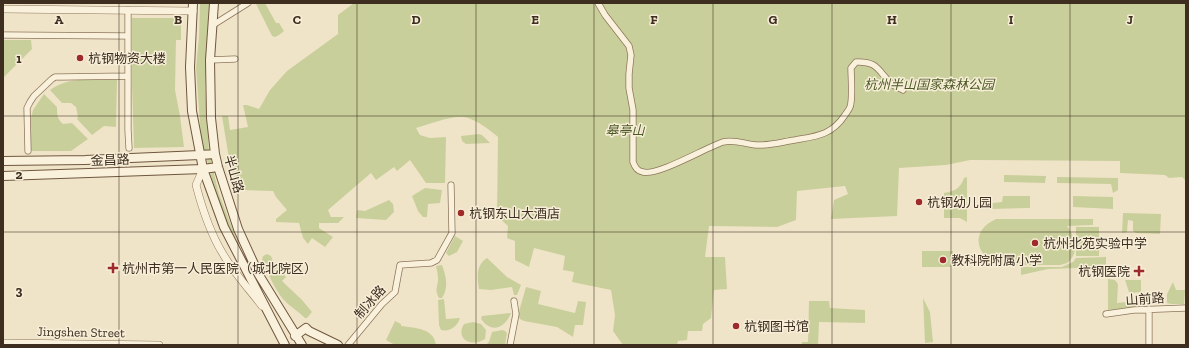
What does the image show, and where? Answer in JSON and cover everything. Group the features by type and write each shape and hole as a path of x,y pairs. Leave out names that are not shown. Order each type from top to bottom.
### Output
{"main road":[{"name":"半山路","path":"214,3 210,60 211,118 218,167 238,229 259,275 295,336 302,345"},
{"name":"半山路","path":"193,7 190,67 192,111 203,169 224,227 285,345"},
{"name":"金昌路","path":"3,161 85,160 215,154"},
{"name":"金昌路","path":"3,176 203,169 218,167"},
{"path":"295,336 306,328 309,331 338,345"}],"street":[{"path":"213,25 248,3"},
{"path":"598,3 605,15 629,46 631,55 629,88 633,110 633,162 636,169 643,172 651,173 660,170 724,142 736,141 756,145 766,145 817,136 833,129 843,119 850,107 852,80 851,68 856,62 865,62 874,65 893,86 903,90"},
{"path":"3,9 128,10 193,7"},
{"path":"128,10 129,148"},
{"path":"3,35 128,36"},
{"path":"210,60 235,59"},
{"path":"28,151 27,108 34,96 52,79 55,77 128,76"},
{"path":"203,169 196,185 201,205 222,254 234,272 253,293 272,319"},
{"name":"制冰路","path":"348,345 382,304 395,292 400,265 431,263 437,260 452,233 451,185"},
{"path":"510,345 516,314 514,301"},
{"name":"山前路","path":"1106,314 1149,309 1186,308"},
{"path":"1149,309 1149,345"},
{"name":"Jingshen Street","path":"3,343 159,345"}],"green space":[{"path":"200,3 209,3 205,87 209,153 219,194 242,253 242,257 220,209 201,138 196,67"},
{"path":"265,3 276,23 279,23 284,31 275,37 272,36 256,4"},
{"name":"皋亭山","path":"354,3 1186,3 1186,181 1182,177 1169,178 1165,175 1120,173 1120,161 970,160 946,165 899,168 897,216 831,219 834,200 848,194 845,186 797,191 796,220 777,227 709,226 705,257 725,257 727,289 714,290 711,318 703,324 702,331 688,331 687,340 678,341 677,345 623,345 613,331 615,315 611,290 572,282 574,272 563,270 565,256 534,248 529,267 515,260 515,241 507,238 508,226 497,216 498,137 476,121 457,117 416,128 420,135 430,138 446,137 445,183 426,183 410,160 397,171 394,167 376,180 371,173 328,210 331,217 344,217 338,223 319,223 319,228 333,237 325,247 312,238 308,244 303,238 299,223 276,222 276,219 287,210 273,191 241,190 231,171 222,116 228,116 230,130 248,127 243,105 259,109 270,90 287,71 338,34 338,15"},
{"path":"132,18 175,18 181,20 181,40 176,40 175,90 184,147 134,148"},
{"path":"3,40 31,40 32,49 4,77"},
{"path":"117,80 116,127 104,126 92,135 77,119 76,107 71,103 62,103 50,90 70,81"},
{"path":"44,94 57,107 58,116 61,122 63,124 72,123 88,139 71,151 31,151 31,118 33,110"},
{"path":"479,134 490,143 466,144 462,141 461,136"},
{"path":"1004,175 1046,176 1045,183 1004,182"},
{"path":"967,177 967,222 960,218 944,218 944,193 957,189 961,185 964,178"},
{"path":"1057,177 1118,178 1118,190 1113,193 1111,184 1057,183"},
{"path":"425,188 442,190 440,203 428,204 427,217 423,217 418,211 412,196"},
{"path":"1003,196 1030,196 1030,208 984,208 984,204 1002,202"},
{"path":"1073,196 1113,197 1113,209 1073,207"},
{"path":"389,200 393,204 394,212 386,220 356,218 357,210 365,211"},
{"path":"1123,213 1161,214 1160,234 1136,233 1133,231 1133,221 1128,220 1127,232 1122,233"},
{"path":"996,219 1093,219 1093,225 1067,226 1075,242 1075,251 1070,260 1066,263 1060,265 1002,265 993,262 986,257 981,251 979,244 979,237 982,230 987,224"},
{"path":"1076,227 1099,227 1099,256 1076,256"},
{"path":"455,236 463,241 457,252 449,256 446,253"},
{"path":"922,251 953,251 953,267 922,267"},
{"path":"267,254 271,256 274,264 286,277 282,281 312,312 307,318 285,302 280,295 262,260 263,256"},
{"path":"1106,257 1106,267 1048,269 1021,275 1021,267 1062,267 1073,262 1076,258"},
{"path":"487,258 507,277 521,285 517,295 514,295 512,287 491,290 479,289 479,268 483,261"},
{"path":"442,265 446,277 446,290 442,298 439,298 436,290 438,279 436,266"},
{"path":"1108,279 1115,280 1118,284 1117,303 1134,301 1140,303 1139,307 1108,310"},
{"path":"1125,280 1141,280 1141,292 1129,292"},
{"path":"1173,282 1176,290 1185,290 1184,304 1167,303 1167,294"},
{"path":"526,287 541,291 538,304 575,313 578,301 586,302 583,325 575,325 573,337 557,327 520,319 518,315"},
{"path":"923,298 930,312 933,342 925,343"},
{"path":"444,299 446,319 460,318 453,328 441,330 439,325 438,300"},
{"path":"809,301 829,301 830,308 865,310 865,323 819,322 818,345 802,345 802,342 808,342"},
{"path":"511,313 502,325 494,328 485,324 481,319 482,316"},
{"path":"395,321 401,324 401,326 418,328 428,332 432,335 436,345 395,345 386,340"},
{"path":"473,322 481,324 486,330 485,339 480,342 470,342 463,338 462,329 464,324"},
{"path":"502,330 507,333 505,345 486,345 489,342 492,332"}],"place":[{"name":"杭钢物资大楼","path":"80,58"},
{"name":"杭钢幼儿园","path":"919,202"},
{"name":"杭钢东山大酒店","path":"461,213"},
{"name":"杭州北苑实验中学","path":"1035,243"},
{"name":"教科院附属小学","path":"943,260"},
{"name":"杭州市第一人民医院（城北院区）","path":"113,268"},
{"name":"杭钢医院","path":"1139,271"},
{"name":"杭钢图书馆","path":"736,326"}],"park label":[{"name":"杭州半山国家森林公园","path":"929,84"}]}
